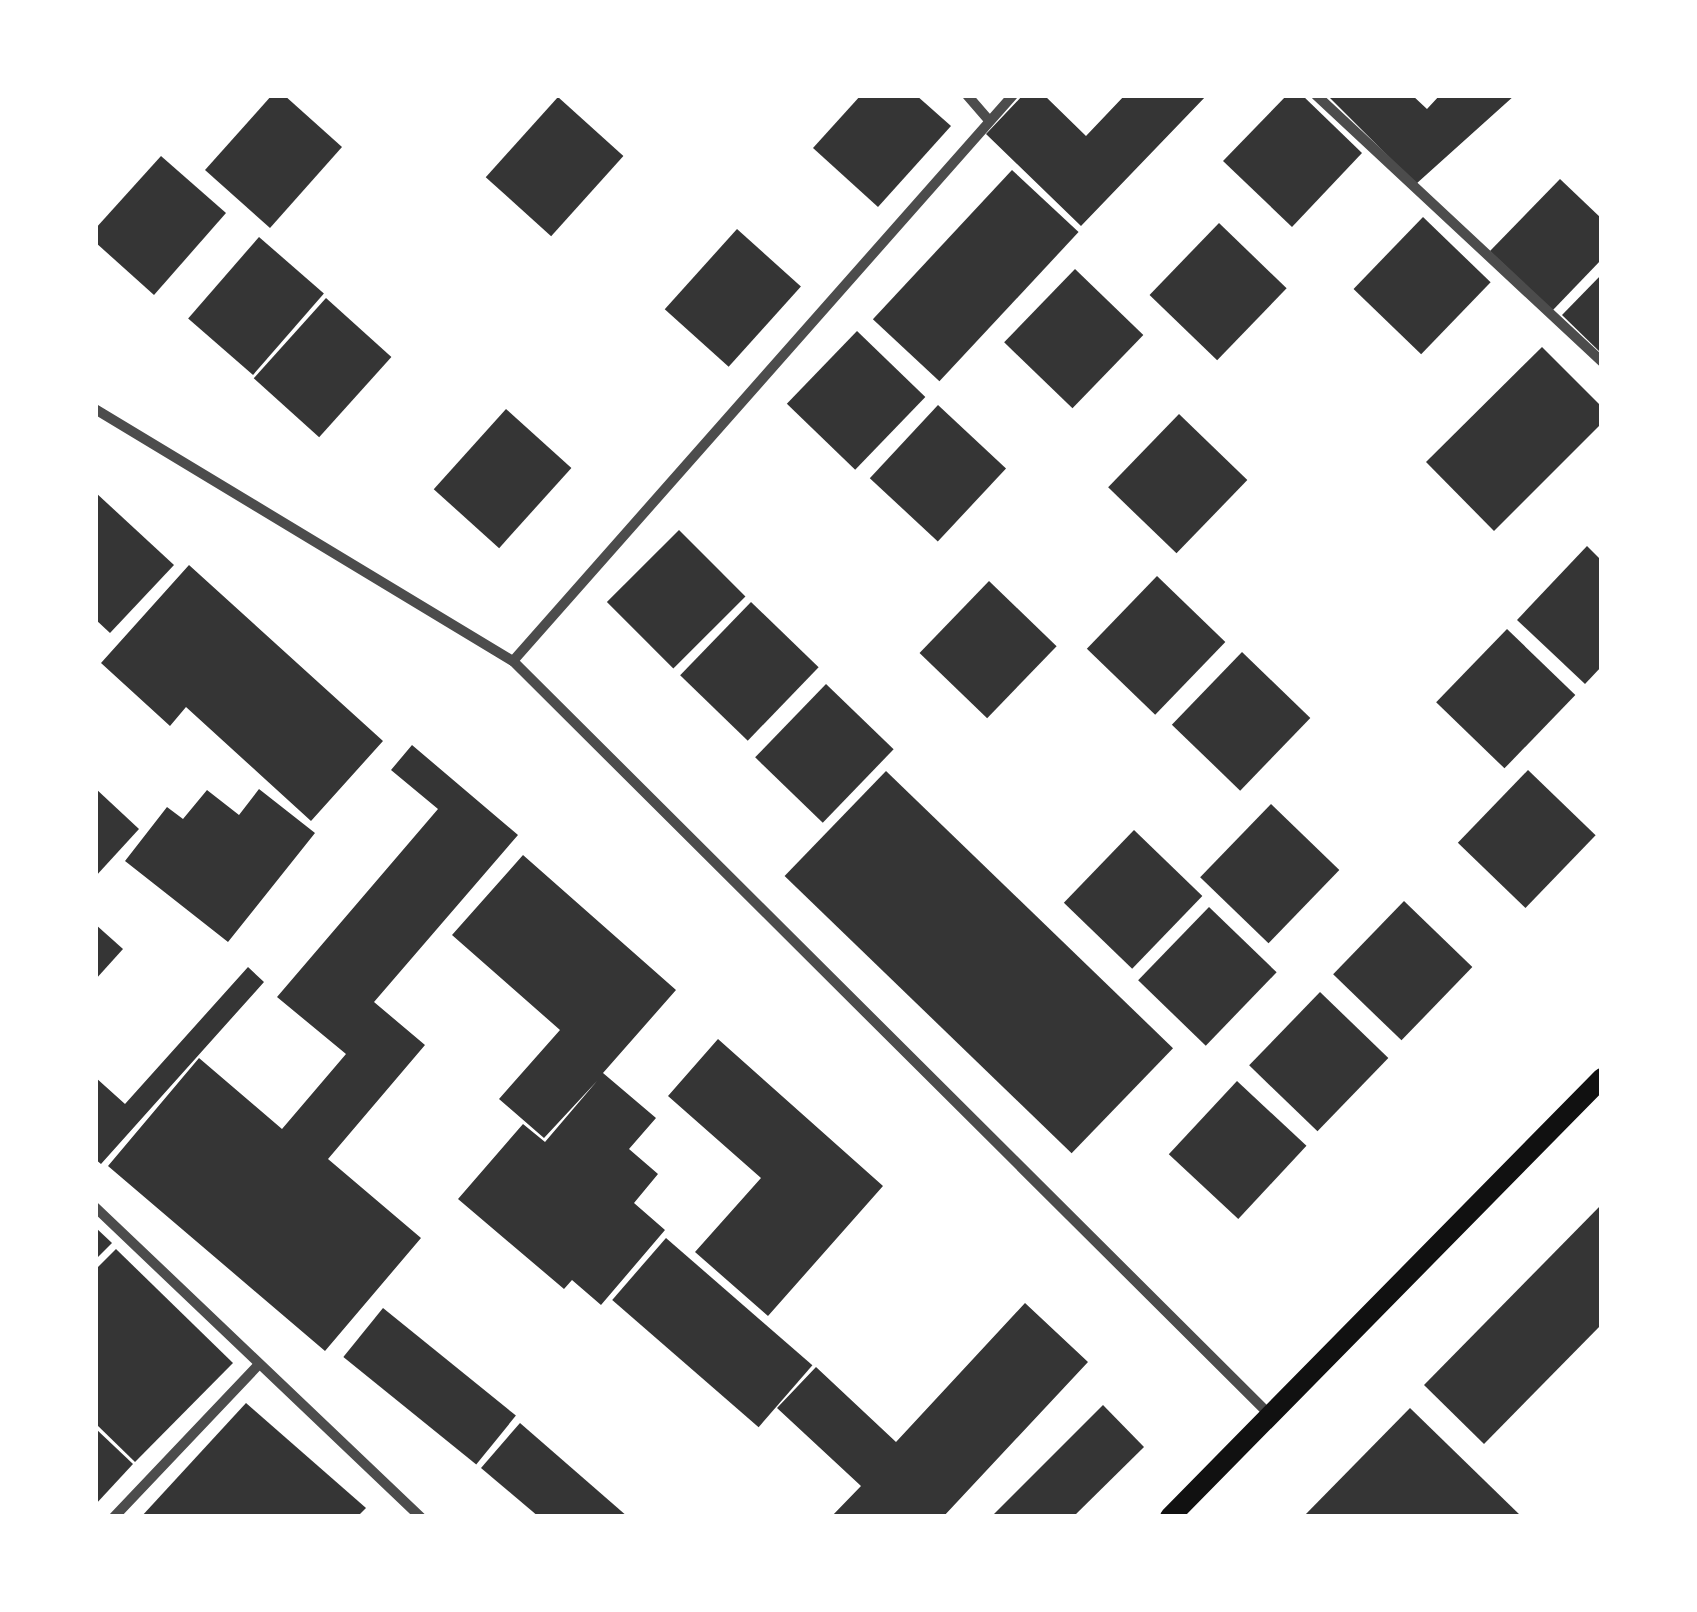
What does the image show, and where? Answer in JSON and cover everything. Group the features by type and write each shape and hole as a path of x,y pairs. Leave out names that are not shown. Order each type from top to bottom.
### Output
{"main road":[{"path":"1170,1517 1602,1078"}],"street":[{"path":"967,95 989,120"},
{"path":"513,661 1013,95"},
{"path":"1316,95 1602,362"},
{"path":"95,410 513,661 1270,1414"},
{"path":"95,1206 421,1517"},
{"path":"114,1517 258,1365"}],"building":[{"path":"272,95 284,95 342,147 270,228 205,170"},
{"path":"861,95 916,95 951,126 878,207 813,148"},
{"path":"1023,95 1044,95 1086,136 1125,95 1207,95 1081,226 986,134"},
{"path":"1287,95 1302,95 1362,153 1292,227 1223,161"},
{"path":"1327,95 1412,95 1427,109 1440,95 1515,95 1416,184"},
{"path":"558,97 623,156 551,236 486,177"},
{"path":"161,156 226,213 154,295 95,242 95,229"},
{"path":"1012,170 1079,232 939,381 873,319"},
{"path":"1560,179 1602,219 1602,259 1552,311 1490,251"},
{"path":"1423,217 1491,282 1421,354 1354,289"},
{"path":"1219,223 1287,288 1217,360 1150,295"},
{"path":"737,229 801,287 729,367 665,309"},
{"path":"259,237 324,293 253,375 188,319"},
{"path":"1075,269 1143,335 1072,408 1004,342"},
{"path":"1602,274 1602,354 1562,315"},
{"path":"326,298 391,357 319,437 254,378"},
{"path":"857,331 925,397 855,470 787,404"},
{"path":"1542,347 1602,407 1602,423 1494,531 1426,462"},
{"path":"938,405 1006,468 938,542 870,478"},
{"path":"506,409 571,468 499,548 434,489"},
{"path":"1179,414 1247,480 1176,553 1108,487"},
{"path":"95,492 174,565 110,633 95,619"},
{"path":"679,530 745,596 673,669 607,602"},
{"path":"1587,546 1602,561 1602,666 1585,684 1517,620"},
{"path":"189,565 383,741 311,821 186,707 170,726 101,663"},
{"path":"1157,576 1225,642 1155,715 1087,649"},
{"path":"989,581 1057,646 987,718 920,653"},
{"path":"751,602 819,667 748,741 680,675"},
{"path":"1507,629 1575,695 1504,768 1436,702"},
{"path":"1242,652 1310,718 1240,791 1172,725"},
{"path":"826,684 894,749 823,823 755,757"},
{"path":"412,745 518,835 374,1002 425,1045 328,1159 421,1238 325,1351 108,1166 199,1058 282,1129 346,1054 277,997 438,809 391,770"},
{"path":"1528,770 1596,835 1525,908 1458,843"},
{"path":"886,771 1173,1048 1072,1153 785,876"},
{"path":"95,788 139,829 95,877"},
{"path":"259,789 315,833 228,942 125,861 167,807 183,819 207,790 239,815"},
{"path":"1271,804 1339,870 1268,943 1200,877"},
{"path":"1134,830 1202,896 1132,969 1064,903"},
{"path":"523,855 676,990 603,1073 656,1118 629,1149 658,1174 634,1203 665,1230 601,1305 572,1280 564,1289 458,1199 523,1124 545,1142 597,1081 544,1138 499,1099 560,1030 452,935"},
{"path":"1404,901 1472,967 1401,1040 1333,974"},
{"path":"1209,907 1277,972 1206,1046 1138,980"},
{"path":"95,924 123,949 95,980"},
{"path":"248,967 264,982 101,1164 95,1159 95,1077 125,1104"},
{"path":"1320,992 1388,1058 1317,1131 1249,1065"},
{"path":"718,1039 883,1186 768,1316 695,1252 761,1178 668,1096"},
{"path":"1237,1081 1306,1146 1238,1219 1169,1154"},
{"path":"1602,1204 1602,1324 1484,1444 1424,1385"},
{"path":"95,1227 112,1243 95,1260"},
{"path":"666,1238 812,1365 759,1427 612,1300"},
{"path":"116,1249 233,1363 135,1462 95,1423 95,1270"},
{"path":"1025,1303 1088,1362 943,1517 831,1517 861,1486 777,1408 816,1367 896,1442"},
{"path":"383,1308 516,1416 476,1465 343,1357"},
{"path":"246,1403 366,1508 357,1517 141,1517"},
{"path":"1103,1405 1144,1447 1073,1517 991,1517"},
{"path":"1410,1408 1522,1517 1303,1517"},
{"path":"520,1423 628,1517 539,1517 481,1468"},
{"path":"95,1428 133,1464 95,1505"}]}
